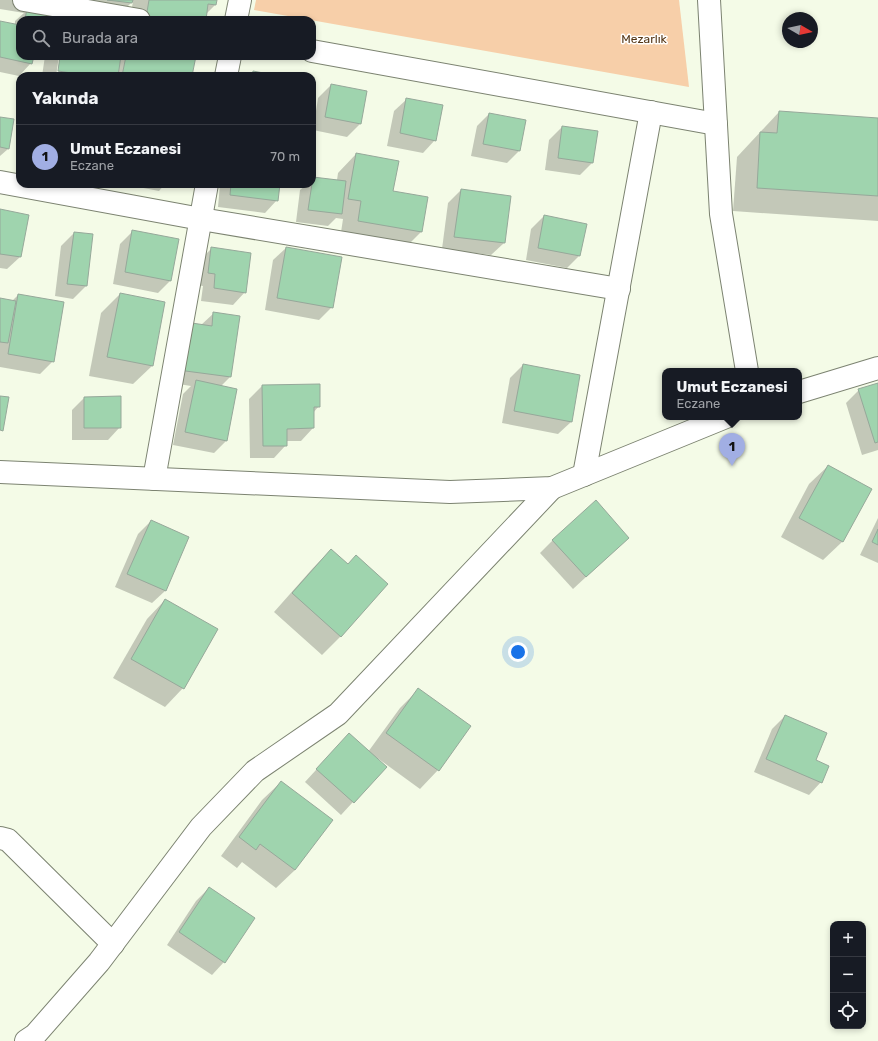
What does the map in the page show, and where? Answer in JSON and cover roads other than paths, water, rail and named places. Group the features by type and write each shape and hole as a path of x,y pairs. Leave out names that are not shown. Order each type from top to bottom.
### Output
{"street":[{"path":"24,0 116,16"},
{"path":"237,16 240,0"},
{"path":"709,0 721,214 746,368"},
{"path":"316,52 716,124"},
{"path":"227,72 229,60"},
{"path":"584,475 651,112"},
{"path":"0,182 16,185"},
{"path":"33,188 201,219 618,289"},
{"path":"154,480 206,188"},
{"path":"802,391 878,368"},
{"path":"0,472 450,492 552,488 719,420"},
{"path":"26,1041 35,1035 99,962 201,827 255,771 338,714 552,488"},
{"path":"0,838 8,840 113,944"}],"place":[{"name":"Umut Eczanesi","path":"732,466"}],"park label":[{"name":"Mezarlık","path":"644,39"}]}
